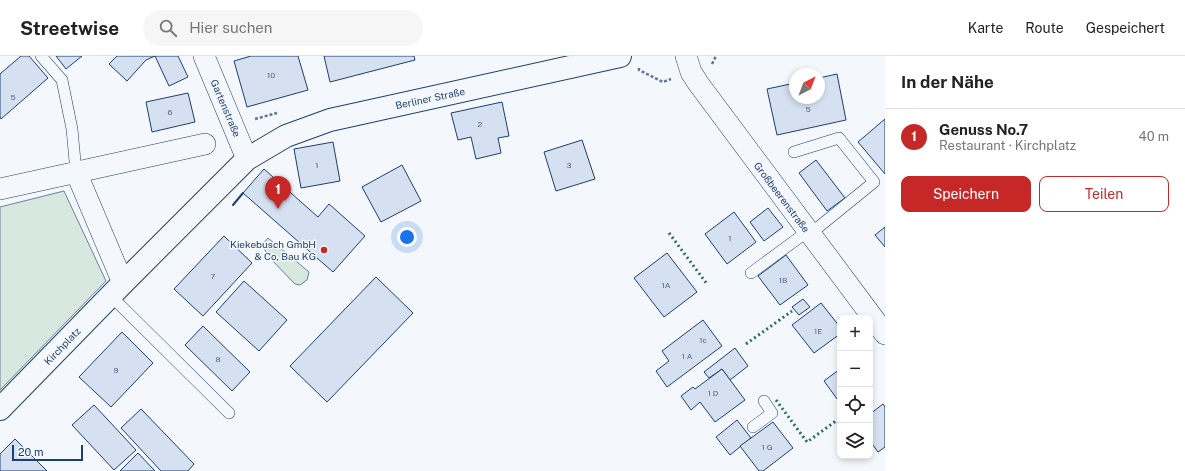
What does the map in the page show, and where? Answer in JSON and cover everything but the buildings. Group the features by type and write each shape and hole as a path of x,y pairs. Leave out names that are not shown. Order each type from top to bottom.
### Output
{"main road":[{"name":"Berliner Straße","path":"247,159 286,136 330,120 620,56"},
{"name":"Kirchplatz","path":"0,409 247,159"}],"street":[{"name":"Gartenstraße","path":"204,56 247,159"},
{"name":"Großbeerenstraße","path":"686,56 691,72 698,83 885,334"},
{"path":"0,189 205,144"},
{"path":"76,172 117,289"}],"lane":[{"path":"41,56 62,80 72,129 76,172"},
{"path":"751,273 809,232 874,182 839,138 794,152"},
{"path":"117,289 229,413"},
{"path":"753,427 772,413 764,401"}],"path":[{"path":"639,70 663,82"}],"shaded area":[{"path":"64,191 106,281 0,390 0,207"},
{"path":"268,238 309,272 307,280 300,285 295,284 269,257 262,245"}],"hedge":[{"path":"669,233 707,284"},
{"path":"746,344 792,311"},
{"path":"776,400 807,442 837,420"}],"wall":[{"path":"233,205 243,193"}],"place":[{"name":"Genuss No.7","path":"278,209"},
{"name":"Kiekebusch GmbH & Co, Bau KG","path":"324,250"}]}
